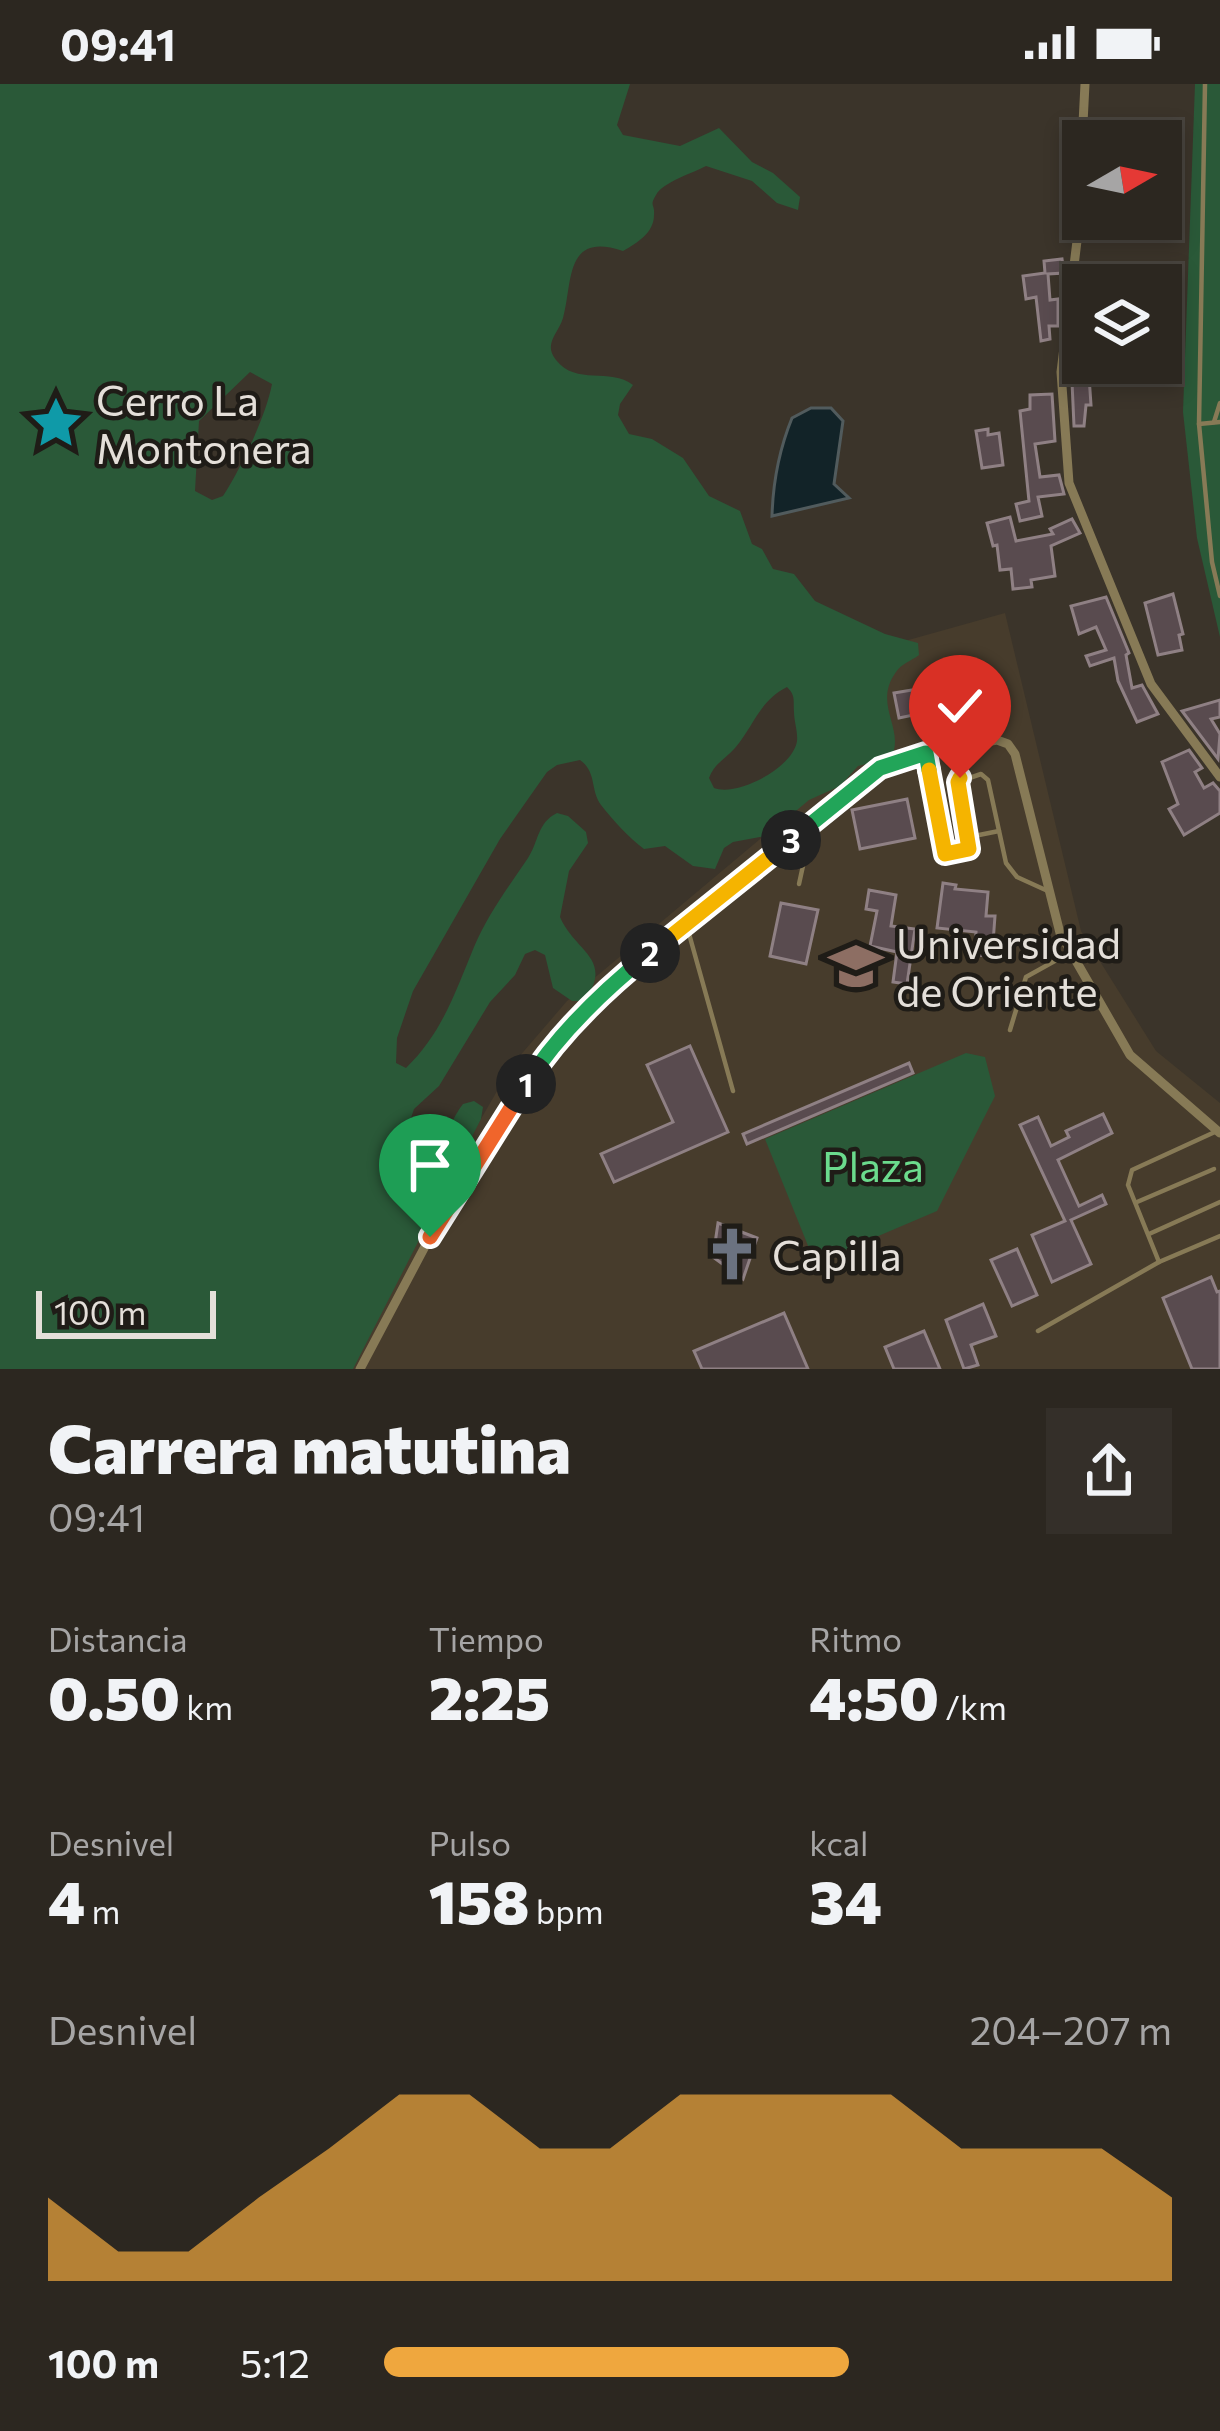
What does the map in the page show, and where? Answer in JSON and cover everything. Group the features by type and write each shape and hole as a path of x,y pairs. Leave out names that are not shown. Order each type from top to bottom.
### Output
{"street":[{"path":"1085,84 1077,241 1061,372 1069,483 1151,684 1220,777"},
{"path":"360,1369 430,1237 539,1064 615,981 880,768 926,753 997,740 1016,754 1060,933 1130,1055 1219,1132"}],"lane":[{"path":"1205,84 1199,424 1212,562 1220,596"},
{"path":"1199,424 1217,422 1220,403"},
{"path":"997,709 929,732 926,753 944,852 967,850 958,782 981,774 988,780 1011,870 1049,892"},
{"path":"799,884 813,823"},
{"path":"968,837 999,831"},
{"path":"686,923 733,1091"},
{"path":"1010,1030 1026,976 1071,952"},
{"path":"1159,1262 1128,1185 1132,1170 1219,1132"},
{"path":"1135,1203 1214,1169"},
{"path":"1148,1234 1220,1202"},
{"path":"1038,1331 1159,1262 1220,1236"}],"shaded area":[{"path":"811,408 831,408 843,421 834,484 849,498 772,516 777,466 787,430 792,418"},
{"name":"Universidad de Oriente","path":"1005,613 1081,931 1156,1051 1220,1103 1220,1369 337,1369 512,1065 567,1001 877,741 862,653"}],"green space":[{"path":"0,84 630,84 617,125 623,135 680,146 719,128 752,162 800,197 798,210 777,203 752,181 706,166 671,182 656,195 651,227 639,241 623,251 590,248 581,254 552,354 573,372 614,377 633,385 618,415 629,434 652,439 683,458 709,496 740,511 752,544 762,549 773,569 794,574 815,601 885,634 918,643 919,655 898,669 887,695 895,737 891,758 858,766 840,786 809,800 766,836 733,842 724,848 715,869 693,866 665,846 644,849 638,845 601,805 589,770 580,760 547,772 500,839 413,991 397,1038 396,1063 406,1068 429,1041 485,924 528,858 542,827 557,813 586,832 588,843 569,871 560,917 594,965 592,987 584,1001 572,1001 553,988 545,955 535,950 525,954 439,1086 414,1109 403,1142 387,1160 387,1184 396,1191 408,1188 428,1169 463,1104 474,1101 483,1107 353,1369 0,1369","holes":["250,372 272,384 269,397 237,471 223,496 212,500 195,491 199,421","787,687 794,698 797,738 786,761 749,784 714,788 709,778 714,769 770,699"]},
{"path":"1195,84 1220,84 1220,637 1197,538 1183,412"},
{"name":"Plaza","path":"966,1053 985,1057 995,1096 937,1211 815,1263 765,1139"}],"building":[{"path":"1062,259 1063,264 1062,273 1048,274 1050,300 1058,299 1058,326 1049,326 1050,339 1041,341 1036,297 1026,299 1023,276 1045,273 1044,261"},
{"path":"1072,384 1090,384 1091,405 1086,405 1084,426 1074,426"},
{"path":"1052,394 1055,441 1035,444 1040,477 1059,475 1064,494 1038,497 1042,516 1020,521 1016,504 1029,501 1020,411 1030,409 1030,395"},
{"path":"988,429 988,435 999,433 1003,465 982,468 976,431"},
{"path":"1010,517 1016,541 1053,534 1050,529 1072,519 1080,533 1051,546 1055,576 1031,580 1032,587 1013,589 1011,569 1000,570 997,545 993,546 987,523"},
{"path":"1173,594 1182,650 1158,655 1145,603"},
{"path":"1106,597 1129,653 1132,688 1142,685 1158,714 1137,722 1118,681 1114,658 1090,666 1086,656 1106,650 1096,627 1079,634 1071,606"},
{"path":"996,676 1000,697 899,718 894,693"},
{"path":"1220,700 1220,717 1211,719 1220,734 1218,759 1182,711"},
{"path":"1189,750 1202,768 1195,772 1204,788 1213,783 1220,791 1220,813 1184,835 1169,809 1178,804 1162,762"},
{"path":"907,799 915,838 860,849 852,810"},
{"path":"943,883 988,892 986,916 995,916 992,956 975,955 976,932 937,928"},
{"path":"869,890 896,895 891,926 915,929 907,984 893,982 897,952 870,946 877,911 866,909"},
{"path":"781,903 818,910 806,964 770,956"},
{"path":"690,1046 728,1132 614,1182 601,1154 673,1122 647,1065"},
{"path":"909,1063 913,1073 747,1144 743,1134"},
{"path":"1103,1114 1112,1133 1058,1160 1079,1206 1102,1195 1106,1204 1071,1220 1091,1264 1052,1282 1032,1235 1065,1221 1020,1125 1038,1117 1051,1146 1069,1137 1066,1131"},
{"path":"718,1223 757,1238 743,1279 713,1257"},
{"path":"1017,1249 1037,1295 1012,1306 991,1260"},
{"path":"1211,1277 1220,1291 1220,1369 1192,1369 1163,1298"},
{"path":"983,1304 996,1336 971,1345 978,1365 964,1369 946,1320"},
{"path":"784,1313 808,1369 702,1369 694,1351"},
{"path":"924,1331 940,1369 894,1369 885,1347"}],"place":[{"name":"Cerro La Montonera","path":"56,423"},
{"name":"Universidad de Oriente","path":"856,966"},
{"name":"Capilla","path":"732,1254"}],"route":[{"path":"430,1237 539,1064 615,981 880,768 900,760 926,753 944,852 967,850 960,778"}]}
